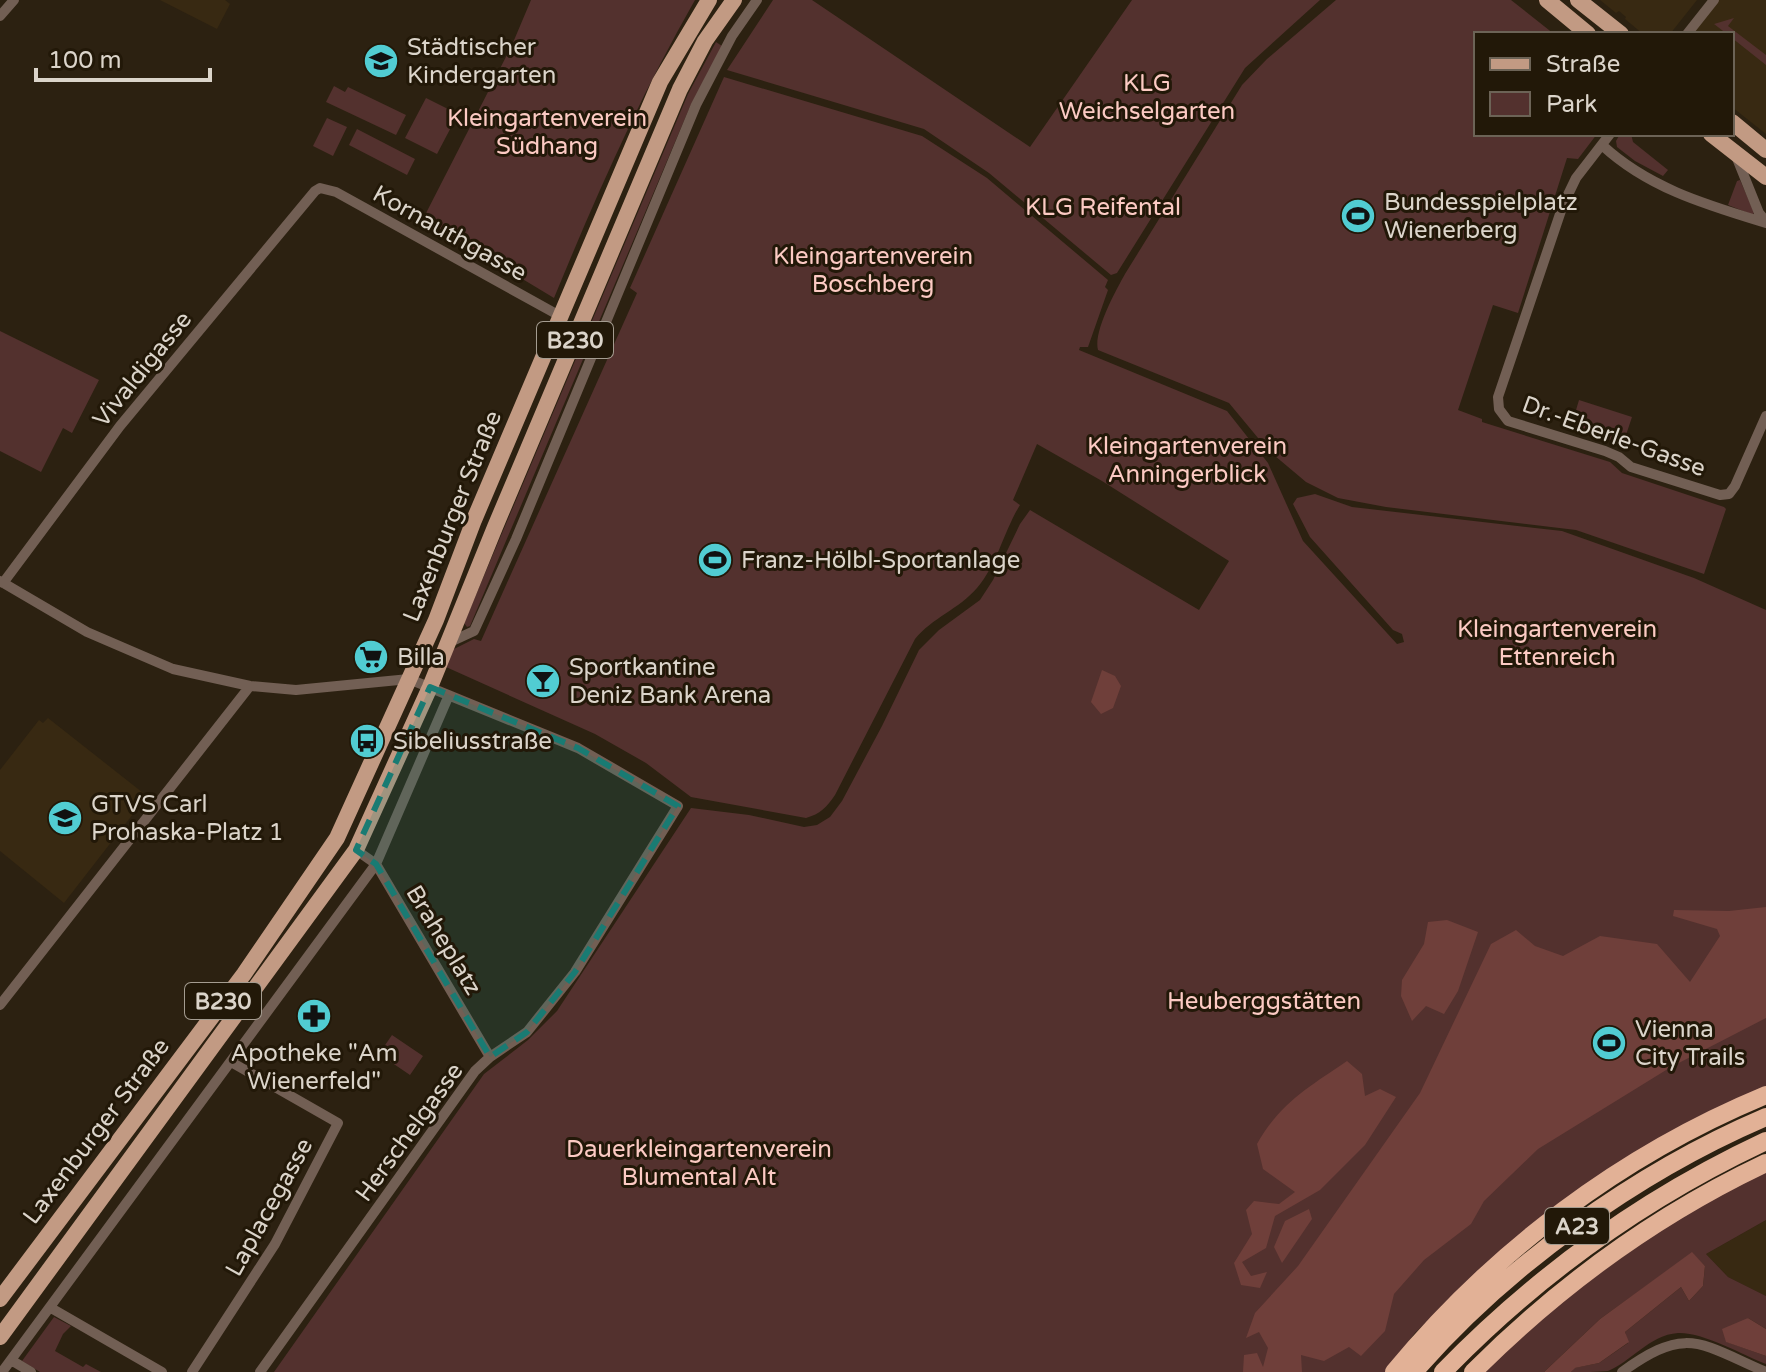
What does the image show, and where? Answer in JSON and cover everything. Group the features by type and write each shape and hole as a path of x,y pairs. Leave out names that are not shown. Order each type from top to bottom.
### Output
{"highway":[{"path":"1394,1372 1462,1296 1548,1221 1648,1155 1766,1095"},
{"name":"A23","path":"1414,1372 1506,1282 1581,1224 1669,1166 1766,1117"},
{"name":"A23","path":"1443,1372 1521,1297 1594,1240 1683,1183 1766,1141"},
{"path":"1473,1372 1540,1309 1639,1234 1685,1205 1766,1163"}],"main road":[{"name":"Laxenburger Straße","path":"0,1299 244,974 337,838 409,679 660,82 709,0"},
{"name":"Laxenburger Straße","path":"0,1337 356,850 430,687 680,89 705,41 734,0"},
{"path":"1547,0 1586,32"},
{"path":"1578,0 1618,32"},
{"path":"1734,124 1766,150"},
{"path":"1713,136 1766,177"}],"street":[{"path":"0,16 14,0"},
{"name":"Laxenburger Straße","path":"447,644 474,631 516,539 696,105 732,36 757,0"},
{"path":"1689,32 1714,0"},
{"path":"1609,136 1602,145 1628,167 1654,183 1766,222"},
{"name":"Dr.-Eberle-Gasse","path":"1602,145 1576,178 1563,205 1498,397 1497,403 1503,415 1508,421 1605,451 1631,467 1720,495 1732,491 1766,416"},
{"path":"1735,154 1759,213 1766,222"},
{"name":"Kornauthgasse","path":"320,188 336,192 560,316"},
{"name":"Vivaldigasse","path":"2,582 120,426 293,216 320,188"},
{"path":"2,582 87,632 173,669 250,686 296,690 409,679 449,695 376,864 2,1372"},
{"path":"0,1005 250,686"},
{"name":"Herschelgasse","path":"260,1372 475,1071 527,1032 575,972 678,806 578,748 449,695"},
{"name":"Braheplatz","path":"356,850 376,864 490,1057"},
{"name":"Laplacegasse","path":"192,1372 286,1226 338,1123 231,1062"},
{"path":"51,1308 162,1372"},
{"path":"1622,1372 1665,1345 1691,1342 1766,1372"},
{"path":"11,1360 31,1372"}],"highlighted area":[{"path":"430,687 578,748 678,806 575,972 527,1032 490,1057 376,864 356,850"}],"shaded area":[{"path":"160,0 225,0 230,4 217,29"},
{"path":"1600,0 1697,0 1672,32 1641,32 1619,11 1616,13"},
{"path":"1714,0 1766,0 1766,134 1734,109 1734,32 1689,32"},
{"path":"1102,670 1115,676 1121,686 1113,708 1101,714 1091,702"},
{"name":"GTVS Carl Prohaska-Platz 1","path":"48,718 147,796 64,903 0,851 0,770 39,720 43,723"},
{"path":"1766,907 1766,1018 1671,1067 1538,1149 1484,1201 1471,1224 1424,1260 1394,1294 1385,1331 1361,1356 1349,1347 1324,1361 1301,1355 1302,1372 1243,1372 1244,1355 1257,1353 1263,1367 1268,1348 1259,1332 1246,1338 1255,1313 1298,1266 1420,1093 1491,944 1516,930 1535,946 1563,956 1600,936 1657,944 1690,982 1720,936 1717,929 1673,916 1674,910 1729,911"},
{"path":"1447,920 1478,932 1458,991 1444,1014 1426,1006 1412,1021 1401,996 1402,980 1424,944 1428,922"},
{"path":"1347,1061 1362,1074 1365,1096 1380,1089 1396,1097 1365,1145 1320,1190 1275,1216 1266,1248 1242,1262 1251,1276 1267,1272 1260,1288 1241,1285 1234,1263 1252,1234 1246,1210 1254,1201 1279,1204 1295,1192 1263,1169 1257,1144 1275,1117 1308,1088"},
{"path":"1309,1209 1312,1219 1282,1263 1274,1247 1285,1221"},
{"path":"1766,1220 1766,1296 1728,1277 1706,1254"},
{"path":"1692,1252 1705,1266 1703,1286 1689,1301 1681,1287 1625,1332 1629,1342 1599,1363 1575,1368 1571,1372 1544,1372 1600,1319"},
{"path":"1748,1318 1766,1329 1766,1356 1726,1342 1722,1329"}],"green space":[{"name":"Kleingartenverein Südhang","path":"531,0 695,0 620,147 554,298 423,219 512,45"},
{"path":"773,0 812,0 1030,147 1132,0 1320,0 1245,68 1117,273 1111,275 989,173 924,129 727,70"},
{"name":"Bundesspielplatz Wienerberg","path":"1336,0 1511,0 1551,32 1474,32 1474,136 1595,136 1578,159 1567,158 1518,313 1493,305 1458,410 1482,419 1482,422 1610,462 1622,473 1724,507 1726,509 1704,574 1576,530 1386,507 1338,498 1306,482 1268,450 1229,403 1098,350 1102,322 1121,281 1242,85 1267,59"},
{"path":"1734,18 1728,26 1766,55 1766,65 1734,40 1734,32 1724,32 1714,24"},
{"path":"716,42 722,46 689,109 467,627 464,623 688,94"},
{"path":"724,77 922,136 987,178 1108,280 1105,287 1108,290 1088,347 1080,347 1079,350 1227,411 1268,463 1303,541 1397,644 1404,642 1402,634 1393,630 1310,537 1293,504 1297,498 1315,494 1352,507 1562,531 1694,578 1766,610 1766,1087 1486,1265 1415,1333 1385,1372 274,1372 484,1074 528,1040 557,1011 691,808 749,815 804,827 817,825 830,817 842,801 882,726 919,650 939,630 980,600 1030,510 1199,610 1229,561 1037,444 1013,500 1020,505 984,579 962,602 915,639 835,795 823,810 806,818 691,797 646,763 595,734 446,667 452,650 474,639 481,641 637,293 630,288"},
{"path":"334,86 345,92 348,87 406,115 396,135 326,102"},
{"path":"426,98 458,114 437,154 405,138"},
{"path":"327,118 347,127 333,156 313,146"},
{"path":"357,129 415,159 407,175 349,145"},
{"path":"1619,136 1632,136 1633,142 1668,170 1663,176 1635,161 1617,147"},
{"path":"1740,180 1754,212 1753,215 1728,205"},
{"path":"0,331 99,380 72,433 63,428 41,472 0,451"},
{"path":"1579,400 1632,417 1623,444 1571,427"},
{"path":"392,1035 423,1056 410,1075 379,1054"},
{"path":"1766,1170 1766,1220 1706,1254 1728,1277 1766,1296 1766,1329 1748,1318 1727,1342 1766,1356 1766,1364 1711,1340 1678,1333 1658,1339 1608,1371 1571,1372 1574,1368 1599,1363 1628,1343 1625,1332 1681,1287 1689,1301 1703,1286 1705,1266 1692,1253 1600,1319 1544,1372 1482,1372 1529,1324 1677,1218"},
{"path":"54,1317 71,1326 63,1334 55,1351 83,1367 86,1364 101,1372 40,1372 22,1361"}],"place":[{"name":"Städtischer Kindergarten","path":"381,61"},
{"name":"Bundesspielplatz Wienerberg","path":"1358,216"},
{"name":"Franz-Hölbl-Sportanlage","path":"715,560"},
{"name":"Billa","path":"371,657"},
{"name":"Sportkantine Deniz Bank Arena","path":"543,681"},
{"name":"Sibeliusstraße","path":"367,741"},
{"name":"GTVS Carl Prohaska-Platz 1","path":"65,818"},
{"name":"Apotheke \"Am Wienerfeld\"","path":"314,1016"},
{"name":"Vienna City Trails","path":"1609,1043"}],"park label":[{"name":"KLG Weichselgarten","path":"1147,97"},
{"name":"KLG Reifental","path":"1103,207"},
{"name":"Kleingartenverein Boschberg","path":"873,270"},
{"name":"Kleingartenverein Anningerblick","path":"1187,460"},
{"name":"Kleingartenverein Ettenreich","path":"1557,643"},
{"name":"Heuberggstätten","path":"1264,1001"},
{"name":"Dauerkleingartenverein Blumental Alt","path":"699,1163"}]}
